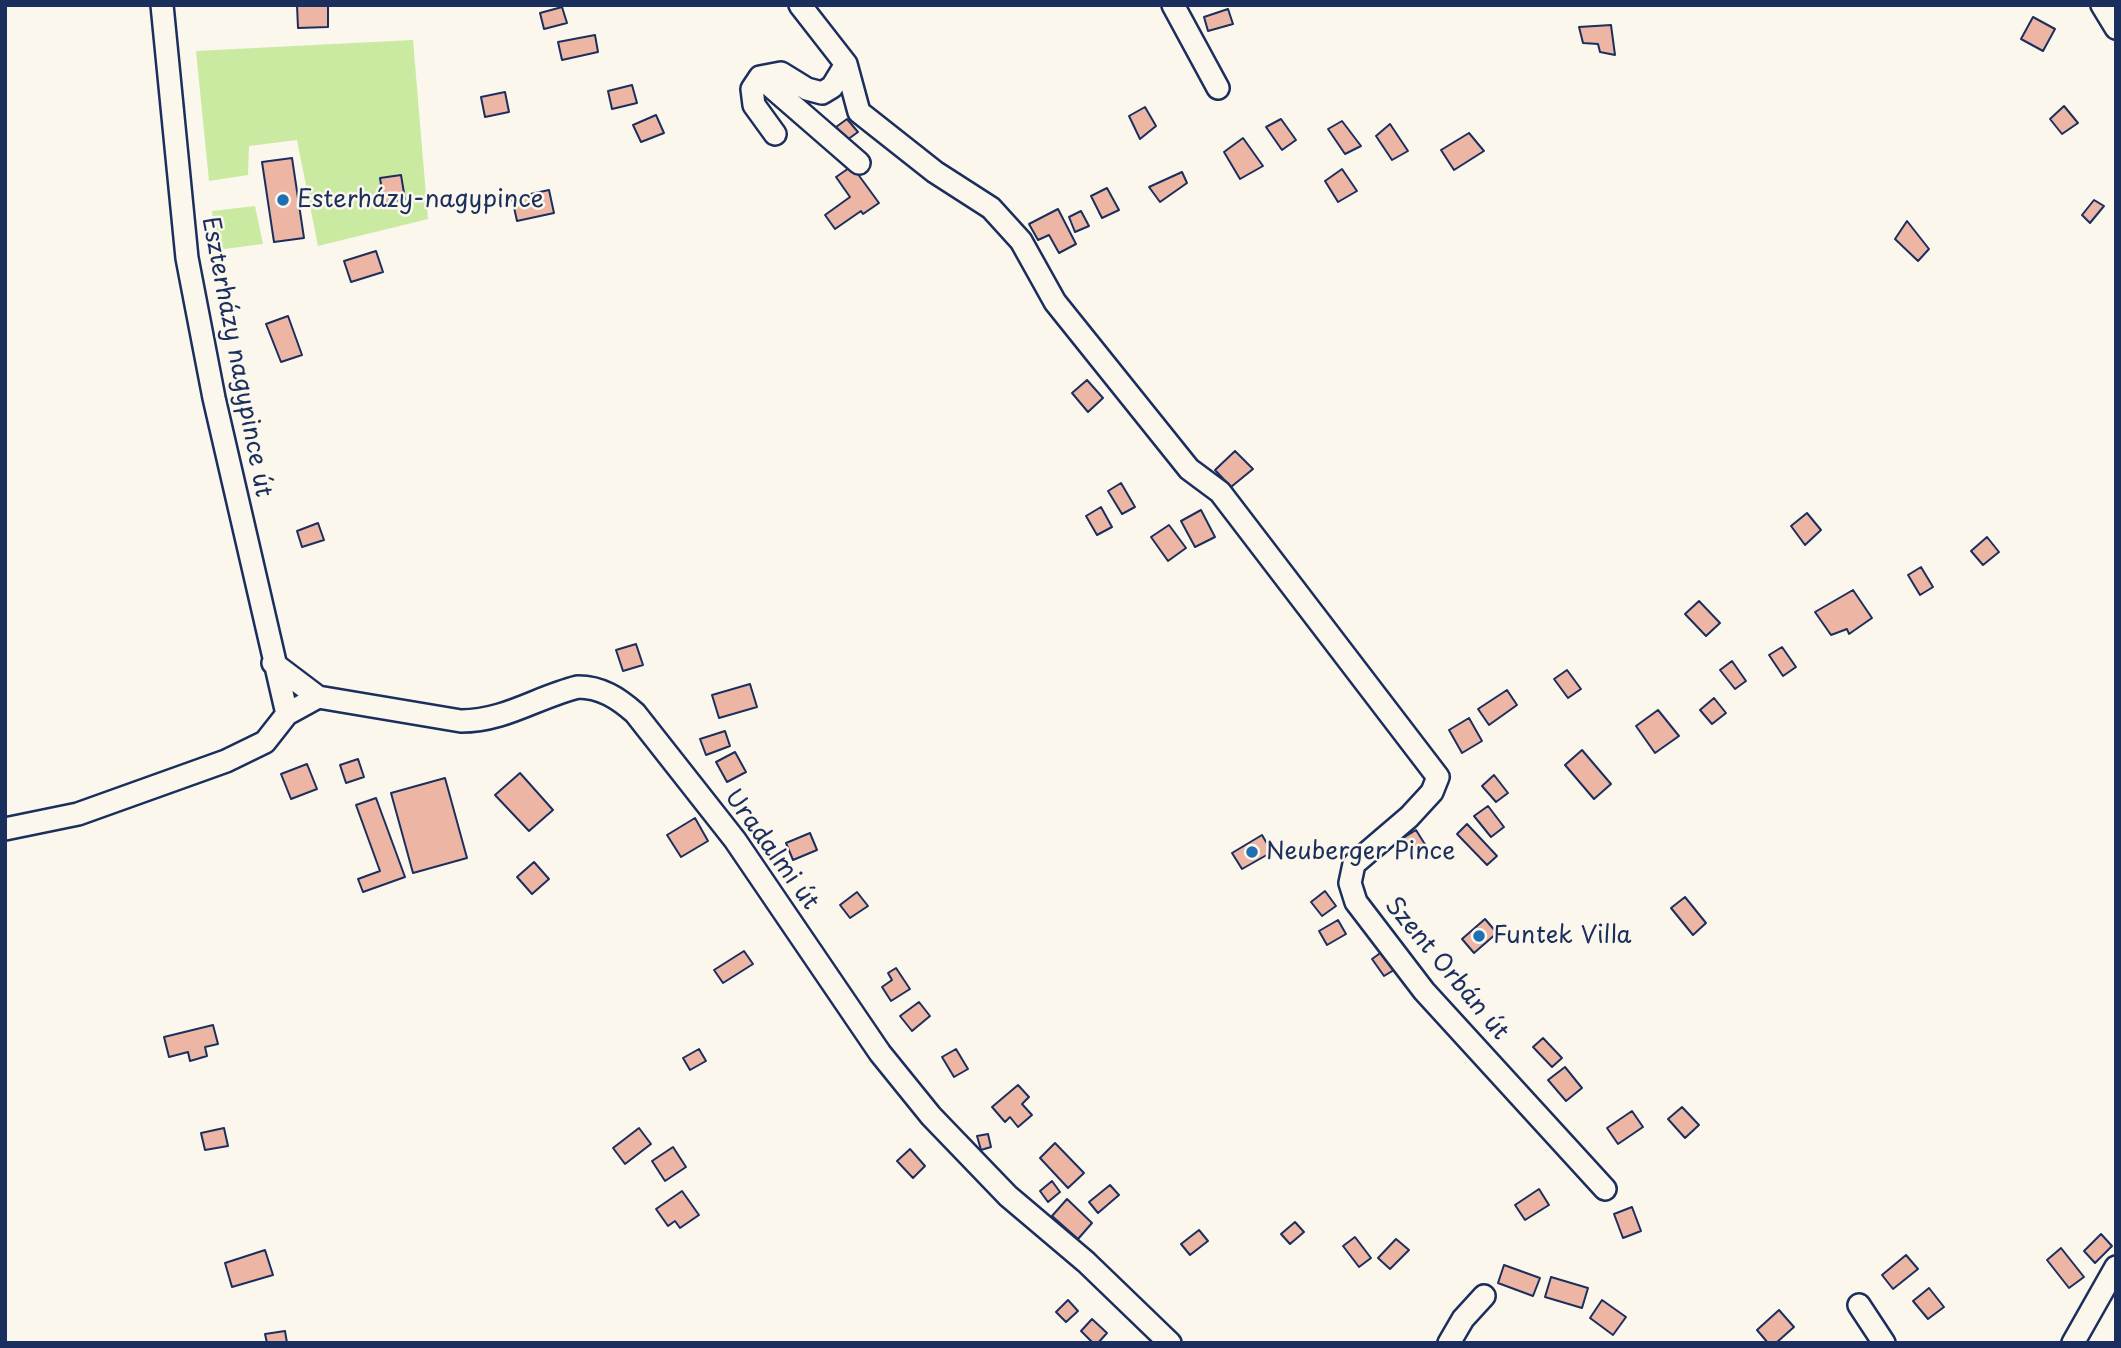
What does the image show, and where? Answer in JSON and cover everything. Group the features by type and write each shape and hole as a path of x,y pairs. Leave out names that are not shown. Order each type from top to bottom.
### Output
{"street":[{"name":"Eszterházy nagypince út","path":"162,5 187,258 214,398 273,663 286,701 287,714"},
{"path":"775,134 754,104 752,89 760,77 781,73 807,89 822,93 832,87 846,64 800,5"},
{"path":"1173,5 1218,88"},
{"path":"2102,5 2116,28"},
{"name":"Szent Orbán út","path":"846,64 859,112 935,172 991,208 1021,241 1055,302 1189,469 1220,492 1438,777 1432,792 1409,817 1354,864 1350,883 1356,902 1424,991 1605,1189"},
{"path":"760,77 859,163"},
{"path":"5,829 78,814 226,761 265,741 287,714 318,697 273,663"},
{"name":"Uradalmi út","path":"318,697 460,721 484,721 513,713 566,690 589,687 616,697 635,713 685,793 764,882 880,1053 931,1116 1008,1196 1086,1262 1170,1343"},
{"path":"2073,1343 2116,1266"},
{"path":"1449,1343 1462,1319 1484,1296"},
{"path":"1859,1306 1884,1343"}],"green space":[{"path":"413,40 428,219 318,246 297,140 249,146 248,175 209,181 196,51"},
{"path":"255,206 263,244 216,250 212,211"}],"building":[{"path":"297,5 328,5 328,27 298,28"},
{"path":"562,7 567,23 544,29 540,13"},
{"path":"1228,9 1233,24 1208,31 1204,17"},
{"path":"2033,17 2055,29 2043,51 2021,39"},
{"path":"1611,25 1615,55 1600,52 1598,44 1583,43 1579,27"},
{"path":"595,35 598,52 562,60 558,42"},
{"path":"632,85 637,103 612,109 608,91"},
{"path":"505,92 509,112 485,117 481,97"},
{"path":"2064,106 2078,123 2062,134 2050,119"},
{"path":"1145,107 1156,126 1140,139 1129,116"},
{"path":"656,115 664,133 641,142 633,125"},
{"path":"847,119 858,132 847,140 836,127"},
{"path":"1281,119 1296,140 1282,150 1266,127"},
{"path":"1342,121 1361,146 1345,154 1328,129"},
{"path":"1390,124 1408,151 1392,160 1376,136"},
{"path":"1469,133 1484,151 1454,170 1441,150"},
{"path":"1243,138 1263,166 1240,179 1224,152"},
{"name":"Esterházy-nagypince","path":"292,158 304,238 274,242 262,162"},
{"path":"852,166 879,203 863,214 861,211 835,229 825,215 850,197 836,177"},
{"path":"1342,169 1357,191 1338,202 1325,181"},
{"path":"1182,172 1187,183 1160,202 1149,187"},
{"path":"401,175 405,199 384,203 380,178"},
{"path":"1107,188 1119,210 1102,218 1091,196"},
{"path":"549,190 554,213 517,221 512,198"},
{"path":"2094,200 2104,206 2090,223 2082,215"},
{"path":"1058,209 1076,244 1059,253 1049,235 1038,240 1029,224"},
{"path":"1081,211 1089,226 1075,232 1069,217"},
{"path":"1907,221 1929,249 1918,261 1895,239"},
{"path":"376,251 383,272 351,282 344,261"},
{"path":"288,316 302,355 281,362 266,324"},
{"path":"1087,380 1103,398 1088,412 1072,393"},
{"path":"1235,451 1253,469 1231,487 1215,470"},
{"path":"1121,483 1135,507 1122,514 1108,491"},
{"path":"1101,507 1112,527 1097,535 1086,516"},
{"path":"1201,510 1215,537 1195,547 1181,521"},
{"path":"1807,513 1821,530 1805,545 1791,526"},
{"path":"318,523 324,540 302,547 297,531"},
{"path":"1169,525 1186,548 1168,561 1151,537"},
{"path":"1987,537 1999,552 1983,565 1971,551"},
{"path":"1921,567 1933,587 1920,595 1908,575"},
{"path":"1853,590 1872,618 1849,634 1847,629 1831,635 1815,612"},
{"path":"1699,601 1720,623 1706,636 1685,614"},
{"path":"636,644 643,665 623,671 616,650"},
{"path":"1782,647 1796,667 1783,676 1769,655"},
{"path":"1732,661 1746,681 1735,689 1720,670"},
{"path":"1567,670 1581,689 1568,698 1554,679"},
{"path":"750,684 757,707 719,718 712,695"},
{"path":"1507,690 1517,705 1489,725 1478,709"},
{"path":"1714,698 1726,713 1712,724 1700,710"},
{"path":"1658,710 1679,736 1655,753 1636,726"},
{"path":"1469,718 1482,741 1462,753 1449,730"},
{"path":"725,731 730,746 706,755 700,739"},
{"path":"1582,750 1611,784 1594,799 1565,765"},
{"path":"735,752 746,772 727,782 716,762"},
{"path":"358,759 364,777 346,783 340,765"},
{"path":"307,764 317,789 291,799 281,774"},
{"path":"520,773 553,810 529,831 495,795"},
{"path":"1494,775 1508,793 1496,802 1482,786"},
{"path":"445,778 467,858 413,873 391,793"},
{"path":"376,798 405,877 363,892 358,879 380,871 356,805"},
{"path":"1488,806 1504,827 1491,837 1474,816"},
{"path":"695,818 708,841 681,857 667,835"},
{"path":"1467,824 1497,856 1487,865 1457,834"},
{"path":"1416,830 1426,846 1414,855 1403,838"},
{"path":"810,833 817,850 793,860 786,843"},
{"name":"Neuberger Pince","path":"1262,835 1272,852 1242,869 1232,853"},
{"path":"534,862 549,879 532,894 517,877"},
{"path":"1325,891 1336,906 1322,916 1311,902"},
{"path":"857,892 868,906 850,918 840,905"},
{"path":"1685,897 1706,923 1693,935 1671,908"},
{"name":"Funtek Villa","path":"1485,919 1497,933 1474,953 1462,939"},
{"path":"1338,920 1346,934 1327,945 1319,931"},
{"path":"1386,949 1399,967 1384,976 1372,959"},
{"path":"744,951 753,964 723,983 714,970"},
{"path":"896,968 910,989 891,1001 882,987 892,980 888,973"},
{"path":"919,1002 930,1016 912,1031 900,1016"},
{"path":"213,1025 218,1044 205,1047 207,1056 190,1061 188,1052 169,1057 164,1037"},
{"path":"1543,1038 1562,1058 1552,1067 1533,1047"},
{"path":"699,1049 706,1061 690,1070 683,1058"},
{"path":"956,1049 968,1069 954,1077 942,1057"},
{"path":"1565,1067 1582,1088 1566,1101 1548,1080"},
{"path":"1018,1085 1029,1097 1022,1104 1032,1115 1018,1127 1010,1117 1005,1122 992,1107"},
{"path":"1682,1107 1699,1125 1685,1138 1668,1119"},
{"path":"1632,1111 1643,1127 1618,1144 1607,1128"},
{"path":"224,1128 228,1146 205,1150 201,1133"},
{"path":"639,1128 651,1144 625,1164 613,1148"},
{"path":"988,1134 991,1147 981,1150 977,1136"},
{"path":"1055,1143 1084,1173 1068,1188 1040,1158"},
{"path":"673,1147 686,1167 665,1181 652,1161"},
{"path":"910,1149 925,1166 913,1178 897,1161"},
{"path":"1052,1181 1060,1192 1048,1202 1040,1191"},
{"path":"1110,1185 1119,1195 1098,1213 1089,1202"},
{"path":"1539,1189 1549,1205 1525,1220 1515,1205"},
{"path":"682,1191 699,1215 680,1228 675,1221 668,1226 656,1209"},
{"path":"1067,1199 1092,1223 1078,1239 1052,1216"},
{"path":"1632,1207 1641,1231 1623,1238 1614,1214"},
{"path":"1295,1222 1304,1232 1290,1244 1281,1234"},
{"path":"1199,1230 1208,1241 1190,1255 1181,1244"},
{"path":"2101,1234 2112,1246 2095,1263 2084,1251"},
{"path":"1355,1237 1371,1258 1359,1267 1343,1246"},
{"path":"1396,1239 1409,1250 1390,1269 1378,1258"},
{"path":"2061,1248 2084,1277 2069,1288 2047,1260"},
{"path":"265,1250 273,1275 232,1287 225,1263"},
{"path":"1906,1255 1918,1269 1893,1289 1882,1275"},
{"path":"1504,1265 1540,1278 1533,1296 1498,1283"},
{"path":"1551,1277 1588,1288 1582,1308 1545,1297"},
{"path":"1929,1288 1944,1307 1928,1319 1913,1301"},
{"path":"1068,1300 1078,1311 1066,1322 1056,1312"},
{"path":"1602,1300 1626,1317 1613,1335 1590,1318"},
{"path":"1779,1310 1794,1327 1776,1343 1768,1343 1757,1330"},
{"path":"1092,1319 1107,1333 1098,1343 1093,1343 1081,1331"},
{"path":"285,1331 287,1343 267,1343 265,1334"}],"place":[{"name":"Esterházy-nagypince","path":"283,200"},
{"name":"Neuberger Pince","path":"1252,852"},
{"name":"Funtek Villa","path":"1479,936"}]}
